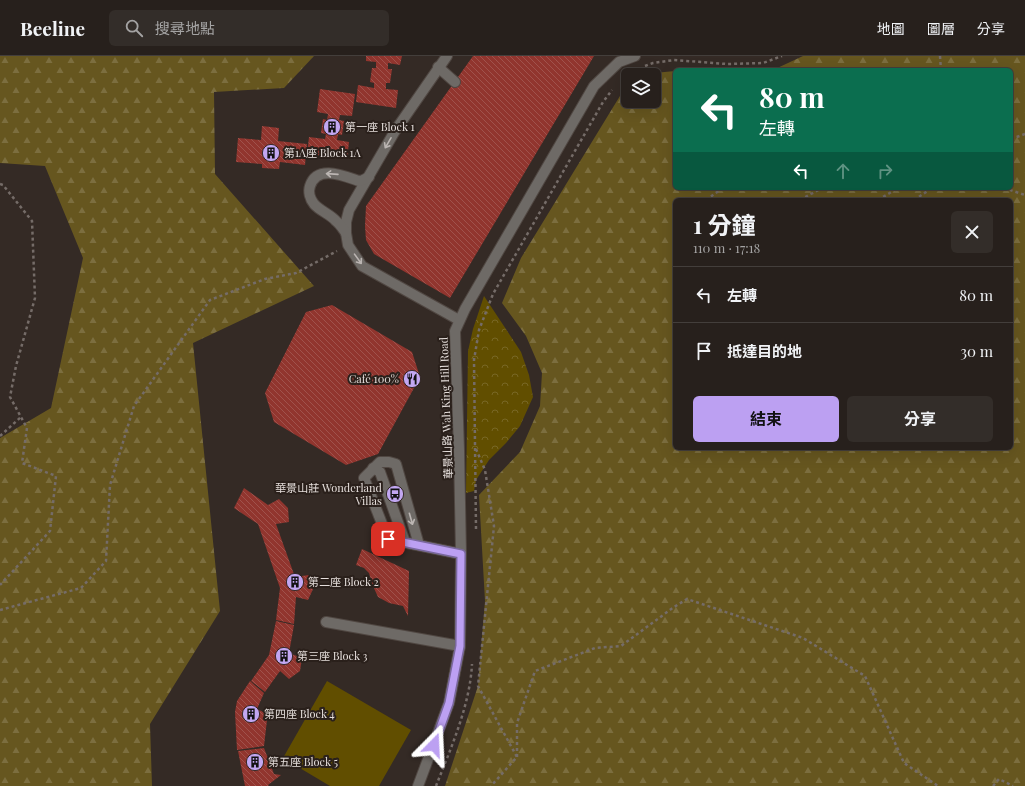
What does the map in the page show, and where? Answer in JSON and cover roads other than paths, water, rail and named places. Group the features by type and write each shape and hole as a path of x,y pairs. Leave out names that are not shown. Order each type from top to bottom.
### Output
{"street":[{"path":"447,56 395,131 349,210 346,222 346,233 348,245 362,266 459,320"},
{"name":"華景山路 Wah King Hill Road","path":"418,786 449,703 460,646 461,554 455,331 459,320 594,86 619,62 635,56"},
{"path":"438,67 455,82"},
{"path":"346,233 336,220 327,215 314,203 309,191 311,182 321,174 333,173 359,181 369,177"},
{"path":"419,545 396,464 380,462 364,478 388,539 461,554"},
{"path":"373,468 380,472 405,542"},
{"path":"326,622 460,646"}],"place":[{"name":"第一座 Block 1","path":"332,127"},
{"name":"第1A座 Block 1A","path":"271,153"},
{"name":"Café 100%","path":"412,379"},
{"name":"華景山莊 Wonderland Villas","path":"395,494"},
{"name":"第二座 Block 2","path":"295,582"},
{"name":"第三座 Block 3","path":"284,656"},
{"name":"第四座 Block 4","path":"251,714"},
{"name":"第五座 Block 5","path":"255,762"}]}
